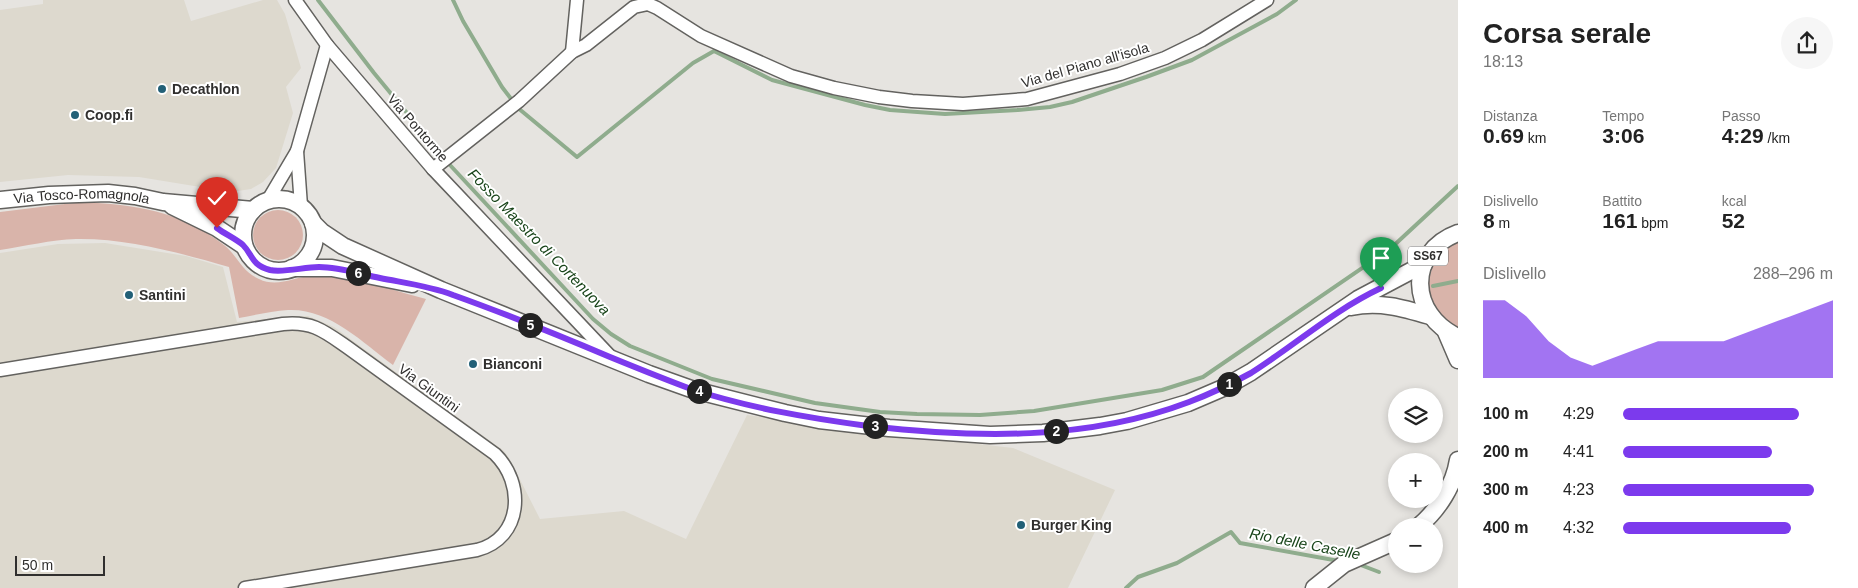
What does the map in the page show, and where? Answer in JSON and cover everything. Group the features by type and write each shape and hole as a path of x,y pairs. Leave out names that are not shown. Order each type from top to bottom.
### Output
{"main road":[{"name":"Via Tosco-Romagnola","path":"0,200 82,193 135,196 163,202"},
{"path":"441,290 332,268 269,270 258,265 250,257 244,246 245,224 253,210 268,200 282,199 296,203 301,206 322,232 343,246 441,290 610,356"},
{"path":"163,202 253,210"},
{"path":"163,202 217,228 244,246"},
{"path":"292,268 302,262 310,253 314,242 313,223"},
{"name":"SS67","path":"1452,334 1430,316 1425,307 1420,293 1421,276 1424,264 1436,246 1458,233"},
{"name":"SS67","path":"610,356 649,374 694,390 819,420 889,428 990,435 1043,433 1127,421 1188,403 1223,388 1251,372 1358,299 1424,264"},
{"name":"SS67","path":"1341,310 1364,305 1388,305 1430,316"},
{"path":"1452,334 1458,360"},
{"path":"1427,518 1442,500 1453,479 1458,460"},
{"path":"1314,588 1344,564 1388,545"}],"street":[{"name":"Via Pontorme","path":"295,0 327,45 441,162 610,356"},
{"path":"572,52 578,0"},
{"name":"Via del Piano all'isola","path":"441,162 519,102 572,52 586,45 635,4 648,4 657,8 700,36 791,76 834,88 879,97 963,104 1027,99 1120,74 1165,58 1202,40 1267,0"},
{"path":"268,200 296,151 327,45"},
{"path":"296,151 301,206"},
{"name":"Via Giuntini","path":"0,370 283,324 311,325 347,347 495,454 508,469 515,499 512,517 506,533 491,545 477,550 245,588"}],"shaded area":[{"path":"43,0 184,0 191,21 263,0 277,0 285,14 301,68 286,87 293,113 276,168 263,182 251,189 231,192 139,177 68,175 0,182 0,10 43,4"},
{"path":"81,202 139,208 173,217 190,224 224,245 253,276 266,281 279,282 311,276 339,277 369,283 426,299 393,365 344,328 331,320 317,315 303,311 288,310 239,318 229,267 153,247 95,239 57,241 0,250 0,212"},
{"path":"273,210 283,210 296,217 303,230 303,240 296,253 283,260 273,260 264,256 257,249 253,240 253,230 257,221 264,214"},
{"path":"1458,242 1458,327 1445,320 1436,310 1430,298 1429,285 1431,272 1436,260 1445,250"},
{"path":"105,243 186,256 223,267 237,322 308,316 334,327 504,451 540,519 624,511 686,539 747,415 1013,448 1115,490 1068,588 0,588 0,253 58,244"}],"waterway":[{"name":"Fosso Maestro di Cortenuova","path":"318,0 374,73 449,164 593,319 611,334 630,346 712,379 815,403 880,412 980,415 1034,411 1162,390 1203,377 1390,249 1458,186"},
{"path":"453,0 463,21 502,87 518,108 577,157 693,63 714,51 772,80 890,110 945,114 1018,110 1050,107 1072,102 1192,60 1277,14 1296,0"},
{"path":"1433,286 1458,281"},
{"name":"Rio delle Caselle","path":"1126,588 1138,577 1177,563 1231,532 1240,543 1339,561"},
{"name":"Rio delle Caselle","path":"1358,564 1379,572"}],"place":[{"name":"Decathlon","path":"162,89"},
{"name":"Coop.fi","path":"75,115"},
{"name":"Santini","path":"129,295"},
{"name":"Bianconi","path":"473,364"},
{"name":"Burger King","path":"1021,525"}],"route":[{"path":"217,228 244,246 250,257 258,265 269,270 332,268 441,290 610,356 649,374 694,390 819,420 889,428 990,435 1043,433 1100,426 1127,421 1188,403 1223,388 1251,372 1358,299 1381,288"}]}
